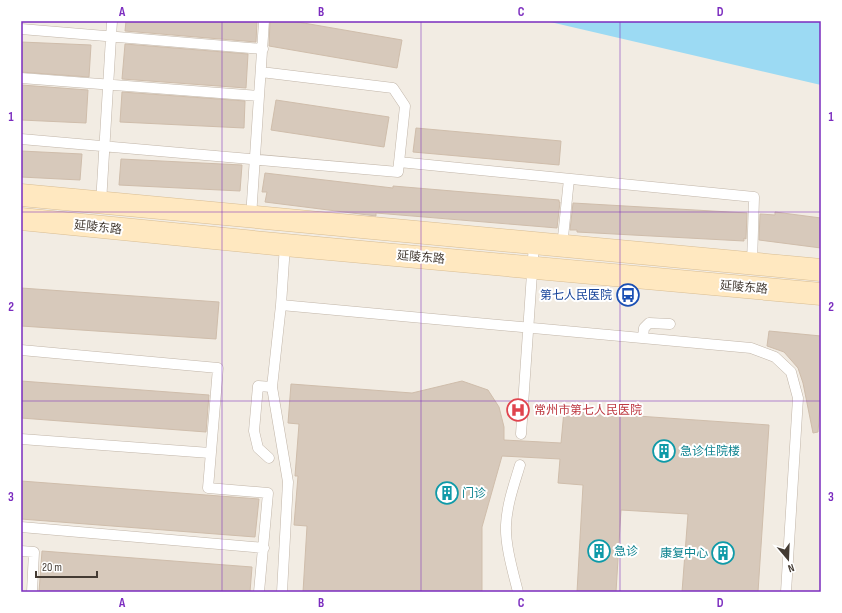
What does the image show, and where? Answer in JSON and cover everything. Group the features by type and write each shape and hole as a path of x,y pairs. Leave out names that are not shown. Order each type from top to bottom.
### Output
{"main road":[{"name":"延陵东路","path":"21,195 562,247 821,270"},
{"name":"延陵东路","path":"21,219 285,245 821,294"}],"lane":[{"path":"101,203 112,21"},
{"path":"251,217 264,21"},
{"path":"21,29 263,50"},
{"path":"21,139 398,172 405,106 393,88 261,72"},
{"path":"21,78 108,86 260,96"},
{"path":"399,162 754,197 752,264"},
{"path":"562,247 569,179"},
{"path":"521,434 527,327 534,244"},
{"path":"282,592 288,482 272,387 281,305 285,245"},
{"path":"281,305 750,348 775,357 791,372 798,398 786,592"},
{"path":"643,337 644,328 650,323 670,324"},
{"path":"21,350 218,368 208,488 268,493 259,592"},
{"path":"269,458 258,448 254,431 258,386 272,387"},
{"path":"21,440 210,453"},
{"path":"518,592 509,553 506,526 510,499 520,465"},
{"path":"21,527 264,548"},
{"path":"21,551 34,552 32,592"}],"water":[{"path":"546,21 821,21 821,85"}],"building":[{"path":"126,21 257,21 256,42 125,31"},
{"path":"270,21 292,21 402,40 397,68 269,46"},
{"path":"21,42 91,45 89,77 21,72"},
{"path":"125,44 248,54 246,88 122,79"},
{"path":"21,85 88,90 86,123 21,120"},
{"path":"122,92 245,101 244,128 120,122"},
{"path":"276,100 389,117 384,147 271,130"},
{"path":"416,128 561,141 559,165 413,152"},
{"path":"21,151 82,154 80,180 21,177"},
{"path":"121,159 242,165 240,191 119,185"},
{"path":"265,173 393,188 393,186 559,200 557,228 376,213 376,216 265,202 267,192 262,192"},
{"path":"573,203 747,213 746,239 744,238 744,241 577,232 577,230 570,230"},
{"path":"775,212 821,218 821,248 759,240 760,214 775,215"},
{"path":"21,288 219,302 216,339 21,326"},
{"path":"769,331 821,336 821,393 818,432 813,433 803,383 798,368 784,352 767,346"},
{"path":"21,381 209,395 206,432 21,418"},
{"path":"462,381 488,390 499,407 504,427 504,440 561,443 564,411 769,425 758,592 682,592 688,514 621,510 616,592 577,592 583,485 558,483 560,459 502,456 482,527 482,592 303,592 307,526 294,525 298,476 295,476 299,424 288,423 291,384 412,393"},
{"path":"21,481 259,499 255,537 21,519"},
{"path":"42,551 252,567 250,592 39,592"}],"place":[{"name":"第七人民医院","path":"628,295"},
{"name":"常州市第七人民医院","path":"518,410"},
{"name":"急诊住院楼","path":"664,451"},
{"name":"门诊","path":"447,493"},
{"name":"急诊","path":"599,551"},
{"name":"康复中心","path":"723,553"}]}
